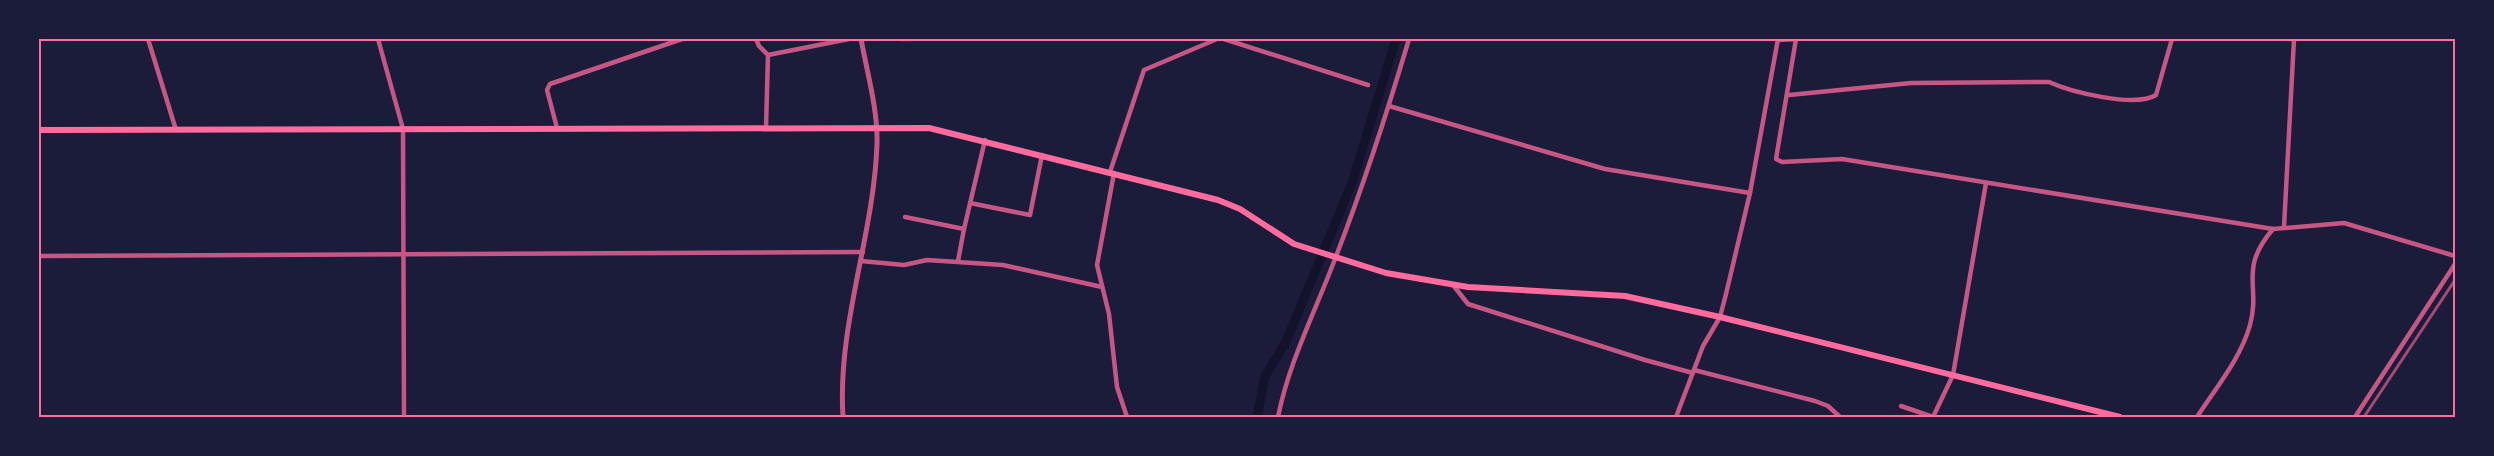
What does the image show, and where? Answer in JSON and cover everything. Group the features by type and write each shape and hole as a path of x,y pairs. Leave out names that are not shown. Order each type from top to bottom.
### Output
{"main road":[{"path":"39,130 929,128 985,140 1218,200 1240,209 1294,244 1386,273 1454,285 1625,296 1720,317 2120,417"}],"street":[{"path":"148,39 176,130"},
{"path":"378,39 403,129 404,417"},
{"path":"557,128 547,90 550,84 682,39"},
{"path":"756,39 768,55 766,127"},
{"path":"768,55 849,39"},
{"path":"843,417 842,370 863,252 878,141 861,39"},
{"path":"901,39 911,39"},
{"path":"1126,417 1117,387 1109,314 1097,265 1112,173 1144,70 1217,39"},
{"path":"1224,39 1368,85"},
{"path":"1278,417 1290,369 1389,106 1409,39"},
{"path":"1676,417 1703,346 1720,317 1750,193 1778,40 1796,39 1789,95 1776,159 1782,162 1842,159 2272,229 2284,226 2344,223 2455,256"},
{"path":"1789,95 1911,83 2049,82 2063,89 2120,99 2150,99 2156,95 2172,39"},
{"path":"2284,226 2294,39"},
{"path":"1389,106 1605,169 1750,193"},
{"path":"958,261 985,140"},
{"path":"970,203 1030,215 1042,155"},
{"path":"1901,406 1933,417 1953,375 1986,183"},
{"path":"905,217 964,229"},
{"path":"2197,417 2245,339 2252,314 2251,281 2256,254 2272,229"},
{"path":"39,256 863,252"},
{"path":"861,261 904,265 927,260 1003,265 1102,287"},
{"path":"2355,417 2455,264"},
{"path":"1454,285 1468,304 1645,360 1815,401 1828,406 1840,417"}],"waterway":[{"path":"1257,417 1265,376 1285,344 1352,183 1396,39"}],"railway":[{"path":"2364,417 2455,280"}]}
